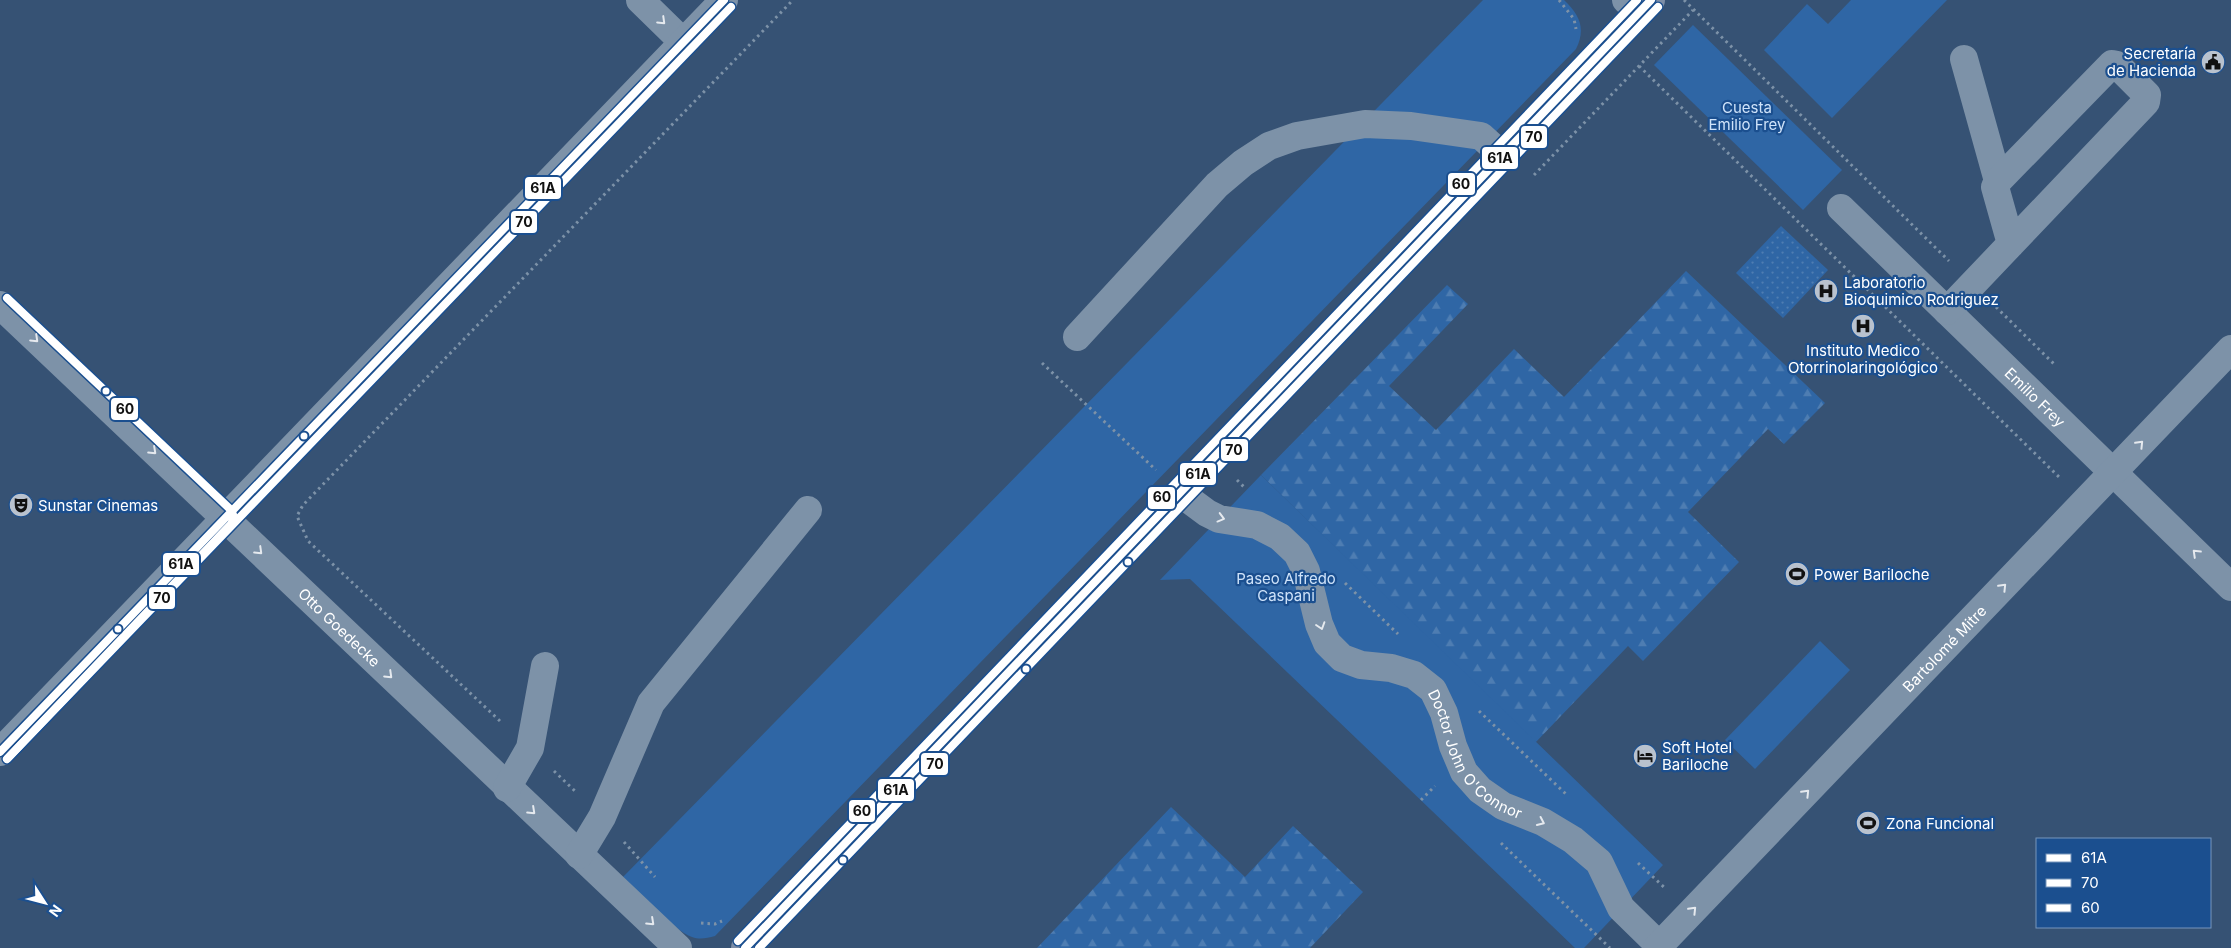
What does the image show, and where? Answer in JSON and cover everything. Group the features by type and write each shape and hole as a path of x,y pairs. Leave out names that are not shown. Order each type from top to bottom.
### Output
{"main road":[{"path":"745,948 1503,156 1639,4"}],"street":[{"path":"640,0 683,42"},
{"path":"0,752 224,517 724,0"},
{"path":"1964,59 1998,181"},
{"path":"1947,311 1973,285 2012,244 2146,102 2147,95 2118,65 2112,64 1998,181 1995,188 2012,244"},
{"path":"1077,337 1217,186 1243,163 1269,146 1297,136 1365,124 1411,126 1481,136 1503,156"},
{"name":"Emilio Frey","path":"1841,208 2231,587"},
{"name":"Otto Goedecke","path":"0,305 507,788 678,948"},
{"name":"Bartolomé Mitre","path":"1659,947 2231,349"},
{"name":"Doctor John O'Connor","path":"1180,493 1207,513 1219,519 1257,525 1280,536 1297,553 1306,571 1327,643 1342,658 1361,665 1391,668 1414,675 1433,690 1444,712 1453,746 1464,772 1480,790 1503,806 1543,822 1573,840 1599,862 1621,908 1659,947"},
{"path":"579,855 602,817 651,703 808,510"},
{"path":"507,788 530,748 545,666"}],"path":[{"path":"1559,0 1574,19 1576,30 1574,36"},
{"path":"1683,0 2058,368"},
{"path":"1639,66 2085,502"},
{"path":"1042,363 1180,493"},
{"path":"1421,800 1435,786 1440,786"},
{"path":"1496,839 1610,948"}],"green space":[{"path":"1483,0 1564,0 1574,11 1580,23 1581,35 1576,49 715,936 701,939 692,937 666,919 623,877"},
{"path":"1851,0 1947,0 1832,118 1764,50 1807,4 1828,24"},
{"name":"Cuesta Emilio Frey","path":"1693,25 1842,170 1803,210 1654,65"},
{"path":"1781,226 1828,270 1783,318 1736,273"},
{"path":"1686,271 1825,403 1784,444 1768,429 1688,512 1739,562 1643,661 1628,646 1535,743 1261,475 1447,285 1468,304 1389,386 1436,430 1514,349 1564,397"},
{"name":"Paseo Alfredo Caspani","path":"1261,475 1663,865 1584,948 1575,948 1190,579 1160,580"},
{"path":"1820,641 1850,670 1755,769 1725,740"},
{"path":"1171,807 1245,877 1293,826 1363,892 1310,948 1037,948"}],"transit line":[{"name":"61A","path":"0,752 724,0"},
{"name":"60","path":"738,941 1637,0"},
{"name":"61A","path":"745,948 1651,0"},
{"name":"70","path":"7,759 731,7"},
{"name":"70","path":"759,948 1658,7"},
{"name":"60","path":"7,298 231,510 234,517 231,524 7,759"}],"place":[{"name":"Secretaría de Hacienda","path":"2213,62"},
{"name":"Laboratorio Bioquimico Rodriguez","path":"1826,291"},
{"name":"Instituto Medico Otorrinolaringológico","path":"1863,326"},
{"name":"Sunstar Cinemas","path":"21,505"},
{"name":"Power Bariloche","path":"1797,574"},
{"name":"Soft Hotel Bariloche","path":"1645,756"},
{"name":"Zona Funcional","path":"1868,823"}]}
